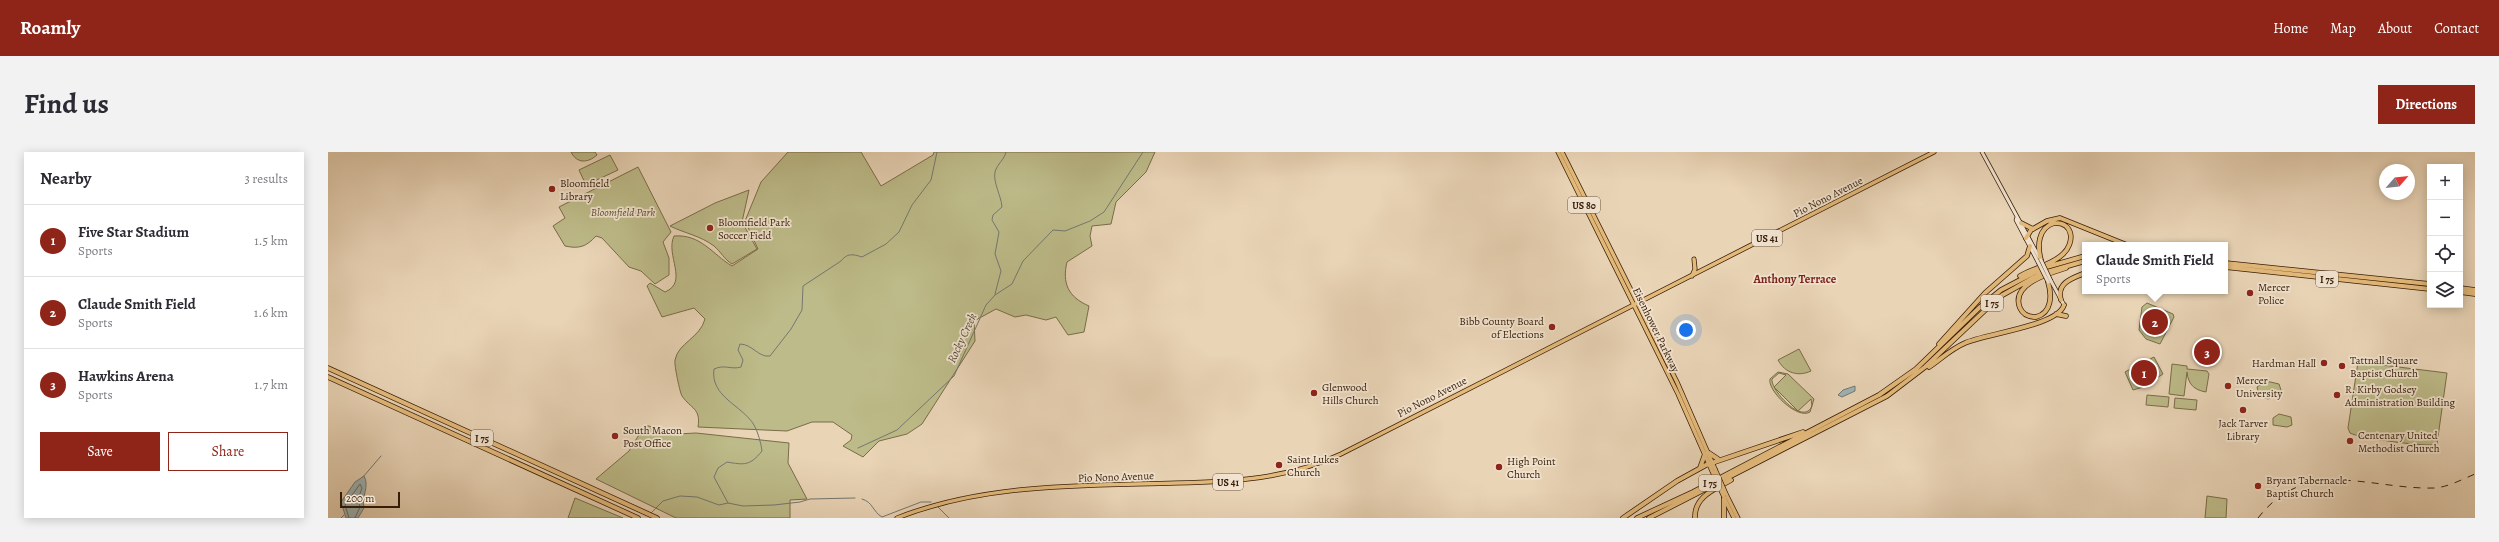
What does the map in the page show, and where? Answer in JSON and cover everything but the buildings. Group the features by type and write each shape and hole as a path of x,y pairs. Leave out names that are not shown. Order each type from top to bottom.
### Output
{"highway":[{"path":"2026,236 2033,229 2054,218 2064,218 2120,242"},
{"path":"2021,223 2033,229"},
{"path":"2010,284 2025,273 2064,254 2071,239 2070,230 2065,225 2054,223 2044,230 2039,244 2039,261"},
{"path":"1921,365 1985,293 2027,256 2030,246"},
{"name":"I 75","path":"1898,386 1980,307 2010,284 2043,268 2082,257"},
{"path":"2049,281 2050,300 2045,312 2036,317 2025,315 2019,302 2028,285 2082,261"},
{"name":"I 75","path":"1649,518 1752,467 1886,394 1917,375 1999,297 2040,274 2082,261"},
{"name":"I 75","path":"2228,263 2427,284"},
{"name":"I 75","path":"2228,267 2427,289"},
{"path":"2061,300 2059,291 2062,285 2082,275"},
{"path":"2463,290 2473,289"},
{"path":"2463,290 2475,294"},
{"path":"1917,375 1964,343 2032,326 2056,314 2064,305"},
{"path":"2056,314 2066,316"},
{"name":"I 75","path":"328,368 656,518"},
{"name":"I 75","path":"328,377 638,518"},
{"name":"I 75","path":"1637,518 1670,504 1819,426 1886,394"},
{"path":"1623,518 1669,486 1700,468 1721,459 1819,426"},
{"path":"1700,468 1707,453 1714,458 1721,459"},
{"path":"1695,518 1696,508 1703,497 1752,467"},
{"path":"1724,518 1725,495"}],"main road":[{"name":"Eisenhower Parkway","path":"1558,152 1707,453"},
{"name":"Eisenhower Parkway","path":"1562,152 1638,304 1707,453 1734,518"},
{"name":"Pio Nono Avenue","path":"897,518 943,502 993,492 1249,481 1304,469 1334,457 1638,304 1934,152"},
{"path":"1982,152 2049,281 2064,305"},
{"path":"2016,216 2021,223 2030,246 2039,261"},
{"path":"1692,276 1695,269 1694,259"},
{"name":"Eisenhower Parkway","path":"1725,495 1738,518"}],"green space":[{"path":"571,152 595,152 597,155 590,160 583,161 576,159"},
{"path":"788,152 861,152 881,186 933,155 934,152 1155,152 1146,172 1116,202 1111,224 1092,226 1090,236 1092,246 1067,262 1065,276 1066,283 1071,294 1089,306 1084,332 1068,335 1056,317 1046,320 1026,315 1015,317 996,309 974,321 975,341 922,424 907,434 879,441 863,457 843,446 851,440 852,435 833,422 812,422 787,431 698,427 699,421 697,412 681,394 676,373 675,360 680,349 699,331 705,319 694,308 662,317 647,286 650,283 665,292 672,288 676,275 672,251 674,236 683,236 699,241 732,266 758,249 745,221 761,182"},
{"path":"610,155 618,170 586,185 579,170"},
{"name":"Bloomfield Park","path":"638,167 671,232 663,242 669,258 669,275 655,284 641,271 629,267 602,238 596,236 589,243 578,247 565,246 553,226 565,218 559,207"},
{"name":"Bloomfield Park Soccer Field","path":"749,190 742,222 757,249 732,264 714,246 698,237 670,226 715,203"},
{"path":"2147,303 2173,314 2174,317 2160,344 2146,339 2139,330 2142,307"},
{"path":"1799,349 1811,371 1797,374 1788,371 1778,360"},
{"path":"2154,357 2163,374 2143,387 2133,390 2125,372"},
{"path":"2358,362 2447,373 2437,444 2422,445 2394,442 2350,433 2348,428"},
{"path":"2172,364 2187,366 2187,369 2207,371 2209,374 2206,392 2198,390 2192,386 2187,372 2184,396 2169,394"},
{"path":"1778,372 1788,374 1814,399 1812,406 1810,412 1804,413 1798,412 1791,408 1784,403 1770,384 1770,379","holes":["1779,373 1786,375 1774,387 1772,379","1775,388 1797,410 1781,397","1811,399 1812,406 1808,411 1798,411"]},
{"path":"2266,381 2279,384 2281,390 2278,395 2268,399 2259,396 2257,387"},
{"path":"2147,395 2169,397 2168,407 2146,405"},
{"path":"2175,398 2197,400 2196,410 2174,408"},
{"path":"2279,414 2291,417 2292,425 2287,427 2273,425 2273,418"},
{"path":"645,425 677,434 696,433 789,443 788,463 807,499 790,500 790,518 676,518 596,479 629,451"},
{"path":"2207,496 2227,499 2226,518 2205,518"},
{"path":"575,498 623,518 568,518"}],"water":[{"path":"1855,386 1855,391 1842,397 1838,395 1843,390"},
{"path":"364,476 366,480 366,488 363,504 364,508 358,518 346,518 341,502 355,482"}],"waterway":[{"path":"728,503 714,477 718,468 727,462 738,464 750,462 762,451 754,425 749,418 728,400 717,387 714,379 714,369 721,367 741,367 743,360 738,350 740,344 748,346 762,355 770,356 791,329 802,310 803,286 848,255 862,257 886,244 899,232 912,205 931,180 937,152"},
{"name":"Rocky Creek","path":"995,294 1001,271 995,254 999,232 992,220 993,215 1002,207 995,180 995,172 1006,152"},
{"name":"Rocky Creek","path":"858,448 897,430 954,376 986,305 995,295 1012,284 1023,261 1053,230 1065,231 1090,221 1104,212 1143,152"},
{"path":"363,477 381,456"},
{"name":"Rocky Creek","path":"651,513 663,501 680,496 697,497 719,505 728,503 743,506 774,505 800,502 810,499 855,498"},
{"path":"862,499 866,500 882,517 921,502 931,502"},
{"path":"938,507 949,518"},
{"path":"341,518 344,515"}],"railway":[{"path":"2258,518 2277,499 2297,487 2318,481 2340,480 2435,488 2475,474"}],"place":[{"name":"Bloomfield Library","path":"552,189"},
{"name":"Bloomfield Park Soccer Field","path":"710,228"},
{"name":"Mercer Police","path":"2250,293"},
{"name":"Claude Smith Field","path":"2155,322"},
{"name":"Bibb County Board of Elections","path":"1552,327"},
{"name":"Hawkins Arena","path":"2207,352"},
{"name":"Hardman Hall","path":"2324,363"},
{"name":"Tattnall Square Baptist Church","path":"2342,366"},
{"name":"Five Star Stadium","path":"2144,373"},
{"name":"Mercer University","path":"2228,386"},
{"name":"Glenwood Hills Church","path":"1314,393"},
{"name":"R. Kirby Godsey Administration Building","path":"2337,395"},
{"name":"Jack Tarver Library","path":"2243,410"},
{"name":"South Macon Post Office","path":"615,436"},
{"name":"Centenary United Methodist Church","path":"2350,441"},
{"name":"Saint Lukes Church","path":"1279,465"},
{"name":"High Point Church","path":"1499,467"},
{"name":"Bryant Tabernacle Baptist Church","path":"2258,486"}],"district":[{"name":"Anthony Terrace","path":"1795,279"}]}
